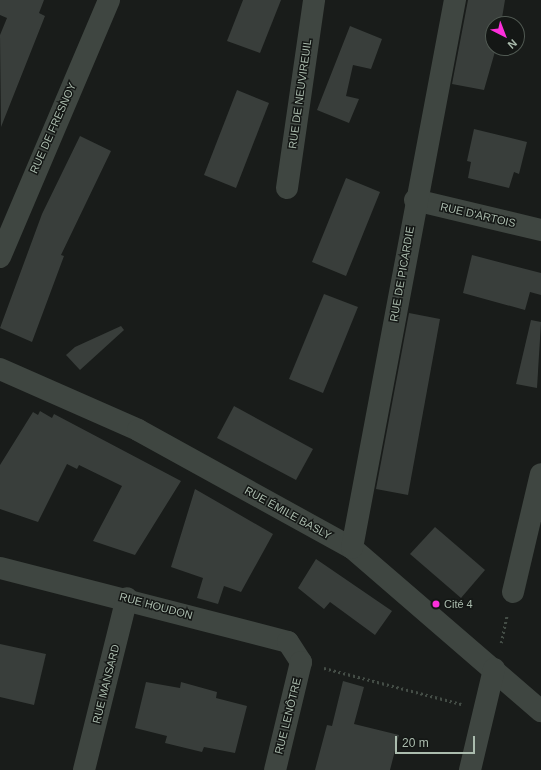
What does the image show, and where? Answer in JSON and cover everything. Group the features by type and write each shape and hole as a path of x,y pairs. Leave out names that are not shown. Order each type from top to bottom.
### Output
{"street":[{"name":"RUE DE FRESNOY","path":"0,256 110,0"},
{"name":"RUE DE NEUVIREUIL","path":"287,188 314,0"},
{"name":"RUE DE PICARDIE","path":"352,548 415,200 455,0"},
{"name":"RUE D'ARTOIS","path":"415,200 541,230"},
{"name":"RUE ÉMILE BASLY","path":"0,369 138,430 352,548 494,668 541,711"},
{"path":"513,592 541,474"},
{"name":"RUE HOUDON","path":"0,568 128,598 288,642 301,662"},
{"name":"RUE MANSARD","path":"84,770 128,598"},
{"name":"RUE LENÔTRE","path":"275,770 301,662"},
{"path":"470,770 494,668"}],"path":[{"path":"494,668 513,592"},
{"path":"301,662 484,711"}],"building":[{"path":"0,0 44,0 39,13 45,16 1,127 0,35 7,18 0,15"},
{"path":"243,0 281,0 260,53 227,41"},
{"path":"468,0 505,0 502,16 485,16 485,56 494,56 484,90 452,84"},
{"path":"350,26 382,39 371,69 353,65 346,96 359,99 349,123 317,110"},
{"path":"237,90 269,103 236,188 204,175"},
{"path":"474,129 527,142 519,174 514,172 509,188 468,178 471,162 467,161"},
{"path":"80,136 111,151 61,255 64,256 32,342 0,328 42,214"},
{"path":"346,178 380,192 346,276 312,262"},
{"path":"472,255 541,273 541,295 530,292 525,310 463,293"},
{"path":"324,294 358,307 323,393 289,379"},
{"path":"409,313 440,319 408,495 376,489"},
{"path":"531,320 541,322 537,388 516,384"},
{"path":"121,326 124,330 80,370 66,355 75,347"},
{"path":"234,406 313,449 296,480 217,438"},
{"path":"40,411 52,418 54,414 181,481 135,555 93,541 122,486 79,465 77,469 67,464 38,522 0,509 0,465 33,412 38,415"},
{"path":"195,489 273,534 241,592 224,586 218,604 197,598 203,578 171,567"},
{"path":"435,527 485,570 461,598 410,554"},
{"path":"316,559 392,611 375,635 330,602 324,609 298,588"},
{"path":"0,644 46,654 34,705 0,697"},
{"path":"343,681 364,687 354,724 399,735 390,770 315,770 327,725 332,726"},
{"path":"146,682 180,688 181,682 217,692 216,698 247,706 235,753 204,747 202,752 165,743 167,736 135,728"}],"place":[{"name":"Cité 4","path":"436,604"}]}
